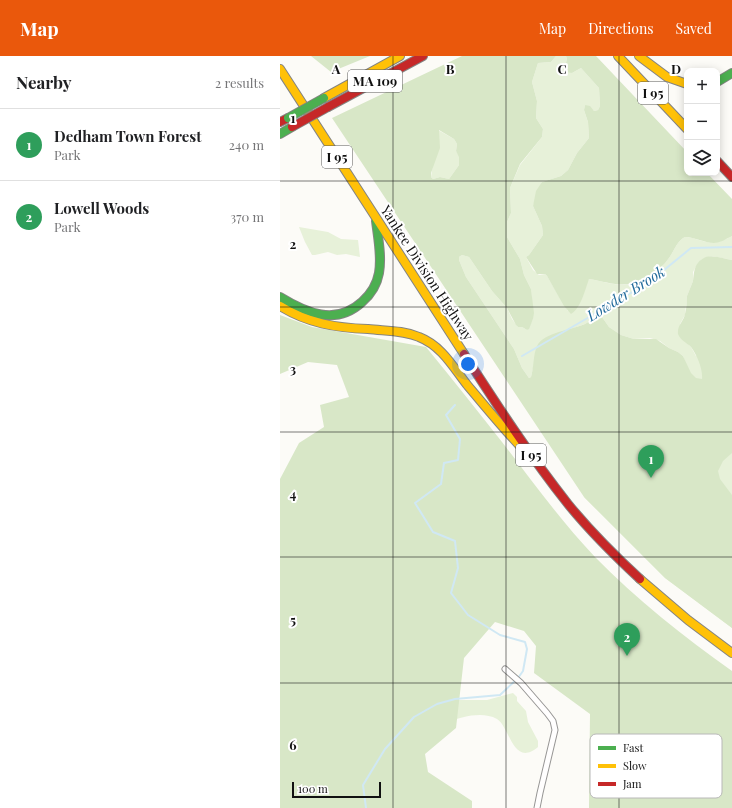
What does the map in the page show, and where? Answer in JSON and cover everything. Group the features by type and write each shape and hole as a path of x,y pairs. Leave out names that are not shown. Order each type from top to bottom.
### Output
{"main road":[{"name":"MA 109","path":"284,120 400,56"},
{"name":"MA 109","path":"280,134 423,56"},
{"name":"I 95","path":"618,56 684,126"},
{"path":"639,56 665,77 684,83"},
{"name":"Yankee Division Highway","path":"280,69 375,218 536,462 581,518 630,571 680,614 732,653"},
{"path":"720,80 732,73"},
{"path":"280,80 298,97"},
{"path":"720,164 732,177"},
{"path":"280,297 304,310 324,316 344,313 360,304 372,289 379,273 380,255 375,218"},
{"path":"280,306 319,324 406,333 426,340 444,354 506,432 536,462"}],"street":[{"path":"505,669 521,683 553,721 555,730 540,793 538,808"}],"green space":[{"path":"311,56 370,56 331,72"},
{"path":"462,56 556,56 551,62 538,63 532,82 537,101 536,118 543,129 542,137 520,164 510,188 511,213 507,222 507,237 520,259 524,275 531,289 534,313 529,329 527,330 516,325 507,308 492,291 469,257 462,255 459,257 466,277 514,349 522,368 529,378 531,377 532,373 537,346 541,341 552,334 585,324 599,315 609,327 621,335 634,339 656,339 678,352 683,356 691,373 696,378 702,379 701,367 695,354 691,347 679,336 678,331 686,310 687,296 693,281 697,263 709,256 732,260 732,453 723,461 718,471 720,479 732,495 732,628 665,578 584,497 332,118","holes":["439,130 454,139 457,144 456,151 459,157 459,165 449,179 440,177 433,179 431,177 431,173 440,148"]},
{"path":"556,56 566,56 567,59 565,66 572,73 581,68 599,88 600,106 598,110 594,111 585,105 584,110 588,122 589,138 577,153 568,170 561,176 542,182 533,206 542,226 543,235 526,257 533,270 539,275 545,274 547,276 568,311 589,279 620,285 638,283 660,268 685,237 714,242 732,236 732,260 712,256 702,259 693,272 693,281 687,296 685,315 680,324 680,337 691,347 696,356 732,335 732,628 665,578 584,497 687,367 683,356 660,341 650,338 634,339 621,335 609,327 599,315 585,324 546,338 539,344 531,377 529,378 522,368 514,349 466,277 459,260 459,257 462,255 469,257 492,291 507,308 518,327 522,327 527,330 533,319 531,289 524,275 520,259 507,237 507,222 511,213 510,188 520,165 542,137 543,129 536,118 537,101 532,82 538,63 551,62"},
{"path":"566,56 596,56 684,149 684,176 710,176 732,199 732,236 721,242 714,243 685,237 661,267 651,275 636,283 613,284 589,279 580,303 571,314 564,306 547,276 545,274 537,274 526,257 543,235 542,226 533,206 536,191 542,182 561,176 568,170 577,153 589,138 588,122 584,110 585,105 590,106 594,111 598,110 600,106 599,88 581,68 572,73 566,72 565,66 567,59"},
{"path":"438,130 454,139 457,144 456,151 460,157 459,165 449,179 440,177 433,179 431,177"},
{"path":"299,227 328,232 341,239 358,240 360,257 346,254 337,255 328,252 312,255"},
{"path":"280,315 312,327 426,347 559,515 595,557 627,588 661,617 732,671 732,808 589,808 590,714 534,673 536,646 524,631 495,622 464,658 456,728 425,754 428,772 472,801 472,808 280,808 280,479 299,443 324,427 320,405 349,397 337,365 308,362 280,374"},
{"path":"513,693 517,697 517,701 526,711 528,722 538,741 538,747 530,752 523,753 517,749 497,719 485,715 479,715 459,718 448,722 453,700 487,700"}],"waterway":[{"name":"Lowder Brook","path":"522,356 648,283 691,248 732,247"},
{"name":"Lowder Brook","path":"366,808 363,785 385,749 414,717 437,704 455,699 500,695 518,678 523,671 527,649 525,642 500,635 468,615 451,593 458,568 455,541 433,532 415,503 441,484 444,463 458,460 460,439 446,415 455,405"}],"traffic: fast":[{"path":"720,80 732,73"},
{"path":"288,118 324,98"},
{"path":"280,134 292,127"},
{"path":"280,297 311,312 331,315 342,314 362,302 373,289 379,273 380,254 376,221"}],"traffic: slow":[{"path":"324,98 400,56"},
{"path":"618,56 684,126"},
{"path":"639,56 667,77 684,83"},
{"path":"280,69 464,354"},
{"path":"280,306 301,317 322,324 400,332 413,335 427,341 441,351 468,386 520,446"},
{"path":"640,579 688,620 732,653"}],"traffic: jam":[{"path":"328,107 423,56"},
{"path":"292,127 328,107"},
{"path":"280,122 288,118"},
{"path":"720,164 732,177"},
{"path":"464,354 527,449 568,504 602,543 640,579"}],"place":[{"name":"Dedham Town Forest","path":"651,478"},
{"name":"Lowell Woods","path":"627,656"}]}
